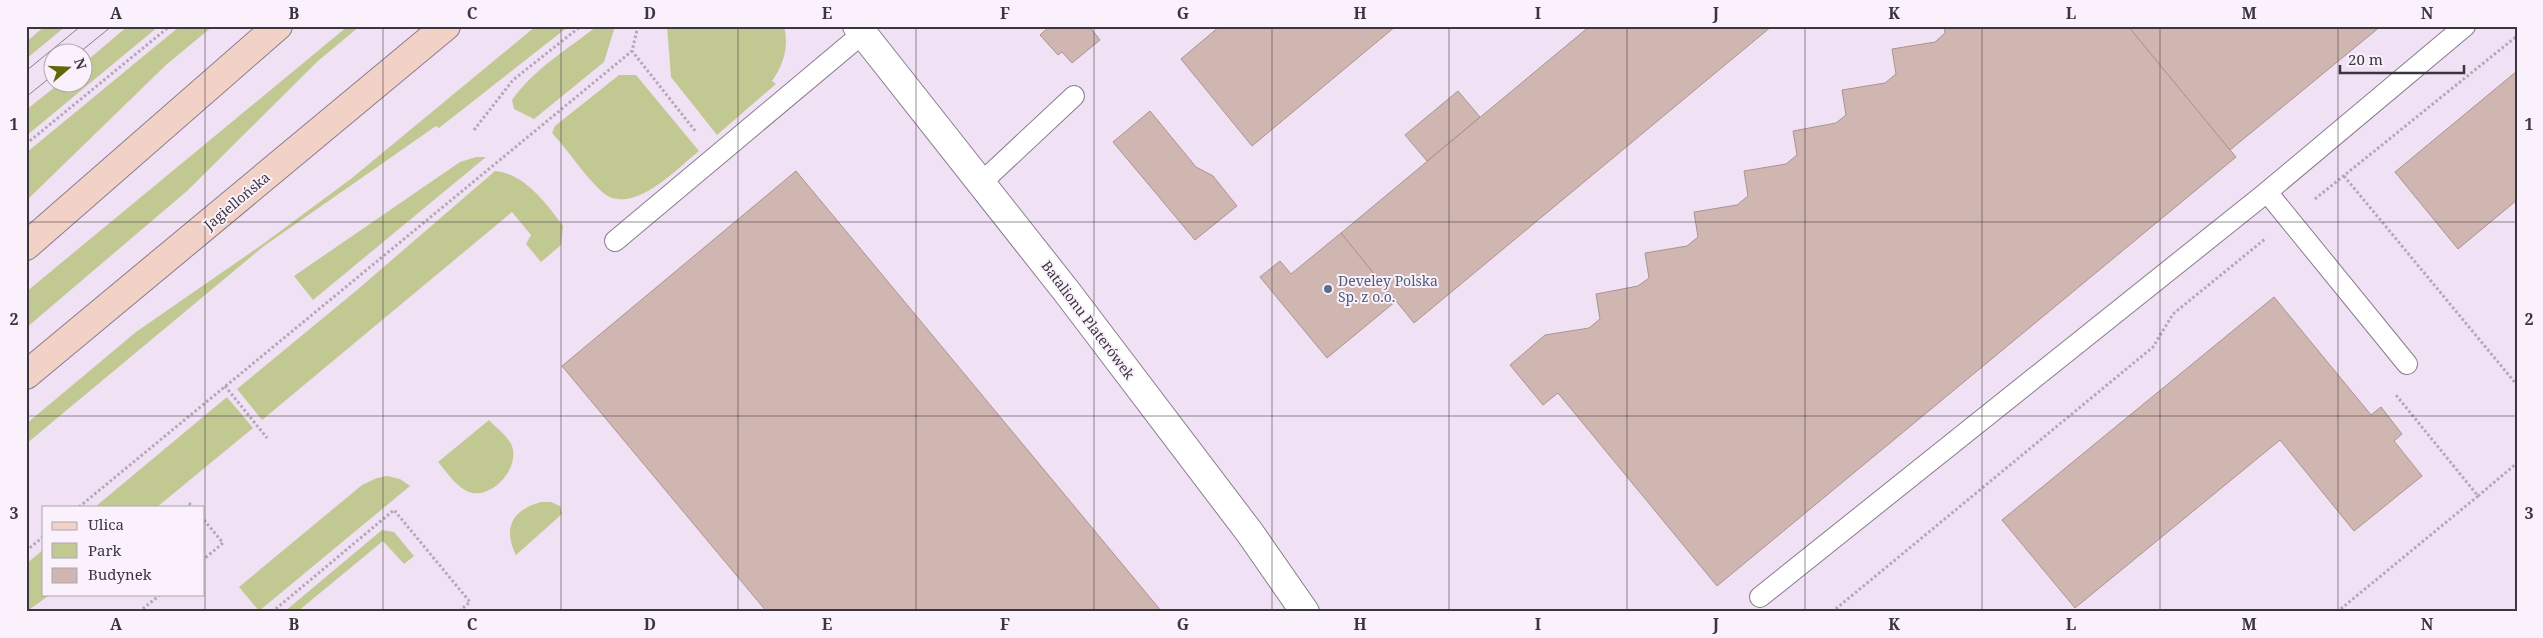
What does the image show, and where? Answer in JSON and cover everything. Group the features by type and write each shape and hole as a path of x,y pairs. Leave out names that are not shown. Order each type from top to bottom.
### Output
{"main road":[{"path":"26,246 278,26"},
{"name":"Jagiellońska","path":"26,375 446,26"}],"street":[{"name":"Batalionu Platerówek","path":"857,29 982,182 1250,533 1305,612"}],"lane":[{"path":"1760,597 2266,192 2465,26"},
{"path":"615,241 716,156 857,29"},
{"path":"982,182 1074,96"},
{"path":"2266,192 2407,364"}],"path":[{"path":"26,144 170,26"},
{"path":"474,130 513,80 581,26"},
{"path":"81,506 632,51 638,26"},
{"path":"1832,612 2153,346 2173,314 2517,36"},
{"path":"632,51 716,156"},
{"path":"2344,176 2517,385"},
{"path":"225,386 267,438"},
{"path":"2392,389 2478,496"},
{"path":"2337,612 2517,463"},
{"path":"272,612 394,510 470,602 458,612"},
{"path":"205,521 224,543 205,558"},
{"path":"26,551 42,538"},
{"path":"140,612 159,596"}],"green space":[{"path":"45,26 66,26 47,42 42,42 42,46 26,59 26,42"},
{"path":"128,26 159,26 92,81 92,56"},
{"path":"180,26 213,26 167,64 26,201 26,153"},
{"path":"348,26 360,26 318,61 187,191 26,328 26,292"},
{"path":"536,26 569,26 439,128 436,126 264,246 26,444 26,424 136,332 263,244 352,178"},
{"path":"597,26 615,26 604,62 534,119 514,109 512,100 531,78"},
{"path":"667,26 784,26 786,48 780,68 772,81 776,84 717,135 671,77"},
{"path":"619,75 636,75 699,151 653,188 626,199 613,198 601,191 552,133 555,126"},
{"path":"49,92 79,92 26,136 26,110"},
{"path":"476,157 486,157 313,300 294,276 460,162"},
{"path":"495,171 506,173 516,178 542,199 563,226 561,245 541,262 526,244 531,235 512,212 262,420 237,389 357,290"},
{"path":"227,397 253,428 158,506 96,506"},
{"path":"489,420 512,446 512,464 502,481 494,487 477,493 469,492 456,483 438,462"},
{"path":"387,476 400,479 410,486 259,611 239,587 362,485 377,478"},
{"path":"541,502 551,502 560,506 562,514 516,555 510,537 512,522 516,515 523,510"},
{"path":"382,530 394,532 414,556 404,564 383,541 297,612 284,612"},
{"path":"42,551 42,596 48,596 26,612 26,564"}],"building":[{"path":"1050,26 1089,26 1100,40 1072,63 1062,52 1058,55 1040,35"},
{"path":"1220,26 1396,26 1252,146 1181,59"},
{"path":"1590,26 1772,26 1414,323 1341,233"},
{"path":"1944,26 2128,26 2236,157 1717,586 1558,393 1543,405 1510,365 1545,335 1589,328 1600,319 1596,294 1638,286 1649,278 1645,253 1687,246 1698,237 1694,212 1737,205 1748,196 1744,171 1786,164 1797,155 1793,131 1836,123 1846,115 1842,90 1885,83 1896,74 1892,49 1935,42 1945,33"},
{"path":"2128,26 2381,26 2230,150"},
{"path":"2517,71 2517,200 2458,249 2395,172"},
{"path":"1458,91 1480,117 1427,161 1405,135"},
{"path":"1150,111 1196,167 1213,176 1237,206 1195,240 1113,142"},
{"path":"796,171 1162,612 767,612 562,366"},
{"name":"Develey Polska Sp. z o.o.","path":"1341,233 1396,301 1327,358 1260,277 1280,261 1291,274"},
{"path":"2274,297 2371,415 2381,407 2402,434 2394,441 2422,476 2354,531 2280,440 2075,608 2002,520"}],"tram line":[{"path":"26,71 81,26"},
{"path":"92,42 112,26"},
{"path":"26,97 42,84"}],"place":[{"name":"Develey Polska Sp. z o.o.","path":"1328,289"}]}
